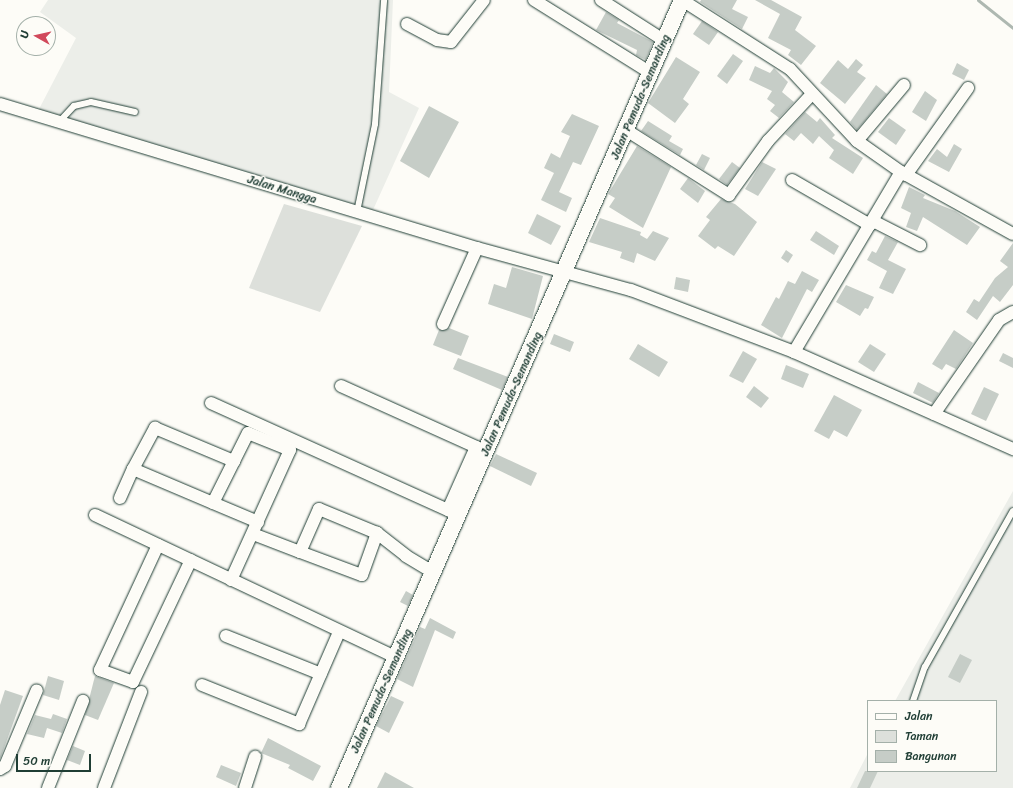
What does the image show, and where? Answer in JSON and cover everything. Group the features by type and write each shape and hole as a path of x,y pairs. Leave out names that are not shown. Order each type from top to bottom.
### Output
{"main road":[{"name":"Jalan Pemuda-Semanding","path":"339,788 434,573 454,512 481,449 564,274 665,41 679,1"}],"street":[{"path":"407,24 437,40 451,42 484,0"},
{"path":"534,0 651,72"},
{"path":"601,0 665,41"},
{"path":"679,1 790,68 812,94 858,141 903,174 1013,234"},
{"path":"858,141 904,85"},
{"path":"794,352 903,174 968,88"},
{"path":"626,130 729,195 768,141 812,94"},
{"name":"Jalan Mangga","path":"0,104 564,274 631,290 794,352 1013,449"},
{"path":"792,180 872,223 920,244"},
{"path":"443,324 477,248"},
{"path":"934,414 999,320 1013,312"},
{"path":"340,386 481,449"},
{"path":"210,403 454,512"},
{"path":"120,498 155,428 234,461"},
{"path":"213,503 248,433 290,450 231,580"},
{"path":"134,469 258,522"},
{"path":"300,552 319,510 377,533 406,556 434,573"},
{"path":"95,515 339,632 396,657"},
{"path":"253,534 362,575 377,533"},
{"path":"158,545 100,670 133,682 191,560"},
{"path":"202,685 299,724 339,632"},
{"path":"226,636 320,674"},
{"path":"0,769 5,766 37,690"},
{"path":"104,788 141,692"},
{"path":"48,788 83,701"},
{"path":"245,788 255,757"}],"lane":[{"path":"357,212 375,124 384,0"},
{"path":"59,122 74,106 91,102 135,112"},
{"path":"913,700 925,667 1013,511"}],"shaded area":[{"path":"48,0 393,0 389,92 419,108 373,210 38,111 76,38 56,24 56,16 46,16 40,12"},
{"path":"1013,491 1013,788 850,788 867,755 867,772 997,772 997,700 896,700"}],"green space":[{"path":"284,204 362,226 320,312 249,288"}],"building":[{"path":"701,0 737,0 732,9 748,17 742,29 700,2"},
{"path":"755,0 771,0 802,17 795,30 816,46 801,65 788,55 791,50 768,38 780,14"},
{"path":"606,12 619,20 617,23 653,42 646,60 636,55 637,50 596,30"},
{"path":"702,21 718,32 709,45 693,34"},
{"path":"733,54 743,61 727,84 717,76"},
{"path":"676,57 700,72 683,99 689,104 675,123 648,103"},
{"path":"856,59 863,65 857,72 866,78 845,104 820,83 838,60 848,69"},
{"path":"957,63 969,70 964,80 952,74"},
{"path":"755,66 770,73 774,68 788,82 782,92 794,102 779,118 770,111 775,105 767,99 772,91 749,80"},
{"path":"876,85 887,94 857,130 850,122"},
{"path":"925,91 937,100 926,121 912,112"},
{"path":"429,106 459,122 429,178 400,161"},
{"path":"805,112 817,122 820,118 835,135 832,138 863,158 853,174 829,158 834,150 819,136 813,144 801,133 794,141 785,134"},
{"path":"572,114 599,126 581,165 573,162 559,192 572,198 566,212 541,200 554,173 544,168 551,153 560,158 570,136 561,132"},
{"path":"889,118 906,130 896,145 878,132"},
{"path":"648,121 672,136 669,141 683,149 680,155 641,131"},
{"path":"954,144 962,149 949,172 928,161 937,149 947,157"},
{"path":"637,146 671,167 643,228 609,207 615,198 608,194"},
{"path":"702,154 710,158 704,170 696,165"},
{"path":"732,162 740,168 727,185 719,179"},
{"path":"762,162 776,169 758,196 745,189"},
{"path":"688,178 705,191 698,203 680,189"},
{"path":"909,187 925,195 923,198 955,211 980,227 967,245 923,217 917,231 906,227 911,213 901,208"},
{"path":"721,199 735,204 757,222 734,256 718,246 715,249 698,236 710,220 706,217"},
{"path":"537,214 561,226 551,245 528,233"},
{"path":"600,218 641,232 640,235 647,239 653,231 669,238 655,261 637,253 634,263 620,258 622,252 589,242"},
{"path":"816,231 839,246 834,255 810,240"},
{"path":"885,236 898,242 888,260 906,269 893,294 879,288 887,271 867,260 872,251 876,253"},
{"path":"1013,243 1013,285 1000,302 993,296 977,320 966,312 974,299 979,302 995,278 1008,267 1000,261"},
{"path":"786,250 793,255 788,263 781,258"},
{"path":"512,267 543,276 532,319 488,304 494,284 506,288"},
{"path":"802,271 819,280 812,292 807,289 782,338 761,325 776,297 779,299 788,281 795,284"},
{"path":"676,277 690,280 688,292 674,289"},
{"path":"846,285 874,297 868,309 865,308 860,316 836,302"},
{"path":"449,328 469,336 461,356 433,345 439,330"},
{"path":"954,330 973,343 956,369 946,364 942,370 932,364"},
{"path":"554,334 574,342 570,352 550,344"},
{"path":"638,344 668,362 659,377 629,359"},
{"path":"870,344 886,354 874,372 858,362"},
{"path":"743,351 757,359 743,383 729,376"},
{"path":"1003,353 1013,358 1013,368 999,361"},
{"path":"458,358 508,377 502,390 453,369"},
{"path":"786,365 809,374 803,388 781,379"},
{"path":"918,382 939,393 933,403 913,393"},
{"path":"754,386 769,398 761,408 746,397"},
{"path":"984,387 999,394 986,421 971,414"},
{"path":"834,395 862,410 847,437 834,430 829,439 814,431"},
{"path":"496,454 537,473 531,486 490,466"},
{"path":"406,591 413,595 408,606 400,602"},
{"path":"430,618 456,632 453,639 435,630 413,687 397,679 420,627 425,629"},
{"path":"960,654 972,660 960,683 948,677"},
{"path":"48,676 64,681 59,700 43,695"},
{"path":"95,676 114,683 98,720 85,715"},
{"path":"5,690 23,696 0,759 0,705"},
{"path":"391,696 404,702 389,733 376,726"},
{"path":"53,714 67,719 62,733 47,728 44,738 27,734 35,715 51,719"},
{"path":"268,738 321,766 313,781 288,768 290,765 261,753"},
{"path":"73,746 85,751 80,765 67,760"},
{"path":"221,765 241,773 236,786 216,777"},
{"path":"865,771 878,772 870,788 857,788"},
{"path":"385,772 414,788 377,788"}],"waterway":[{"path":"978,0 1013,28"}]}
